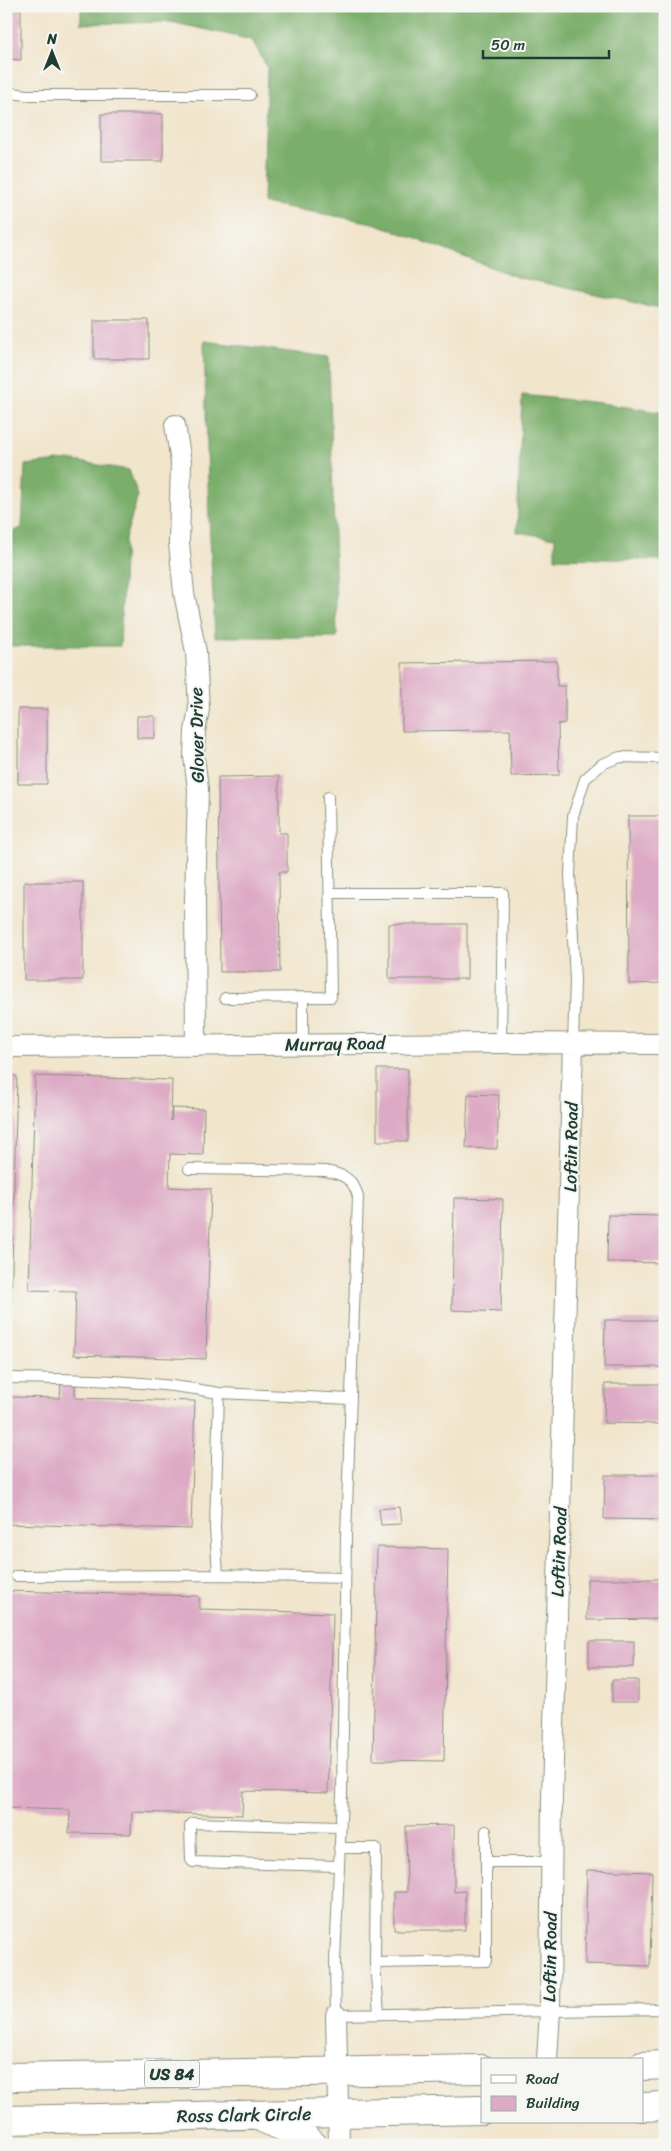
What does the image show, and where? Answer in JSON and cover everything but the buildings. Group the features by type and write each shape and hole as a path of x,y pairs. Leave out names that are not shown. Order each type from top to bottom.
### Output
{"highway":[{"path":"644,2066 665,2065"},
{"name":"US 84","path":"6,2077 481,2069"},
{"path":"644,2107 665,2106"},
{"name":"Ross Clark Circle","path":"6,2120 481,2110"},
{"path":"254,2115 300,2134 313,2145"}],"street":[{"name":"Glover Drive","path":"175,425 181,462 179,542 184,593 196,652 199,709 195,731 194,757 198,789 194,900 196,1046"},
{"name":"Murray Road","path":"6,1047 501,1043 665,1044"},
{"name":"Loftin Road","path":"546,2058 550,2011 551,1862 573,1044"},
{"path":"336,2014 339,2145"}],"lane":[{"path":"6,92 26,95 250,94"},
{"path":"573,1044 575,981 570,874 573,816 585,779 602,764 620,757 665,758"},
{"path":"225,998 332,998 328,797"},
{"path":"330,893 503,893 501,1043"},
{"path":"303,998 303,1044"},
{"path":"189,1169 326,1171 339,1173 349,1179 356,1187 358,1197 345,1578 336,2014 665,2008"},
{"path":"6,1378 78,1379 167,1385 219,1393 351,1399"},
{"path":"218,1575 215,1528 219,1393"},
{"path":"16,1576 218,1575 345,1578"},
{"path":"338,1866 193,1862 191,1860 190,1826 193,1823 339,1827"},
{"path":"375,1963 486,1961 486,1831"},
{"path":"339,1848 376,1848 375,1963 379,2014"},
{"path":"486,1862 551,1862"}],"green space":[{"path":"81,6 665,6 665,309 517,277 374,223 263,203 267,67 252,40 171,22 81,24"},
{"path":"204,341 329,357 337,637 215,637 209,518"},
{"path":"522,395 601,403 665,413 665,568 660,560 555,558 555,538 517,532"},
{"path":"68,460 129,470 138,496 125,539 120,646 10,646 8,533 22,528 25,465"}]}
